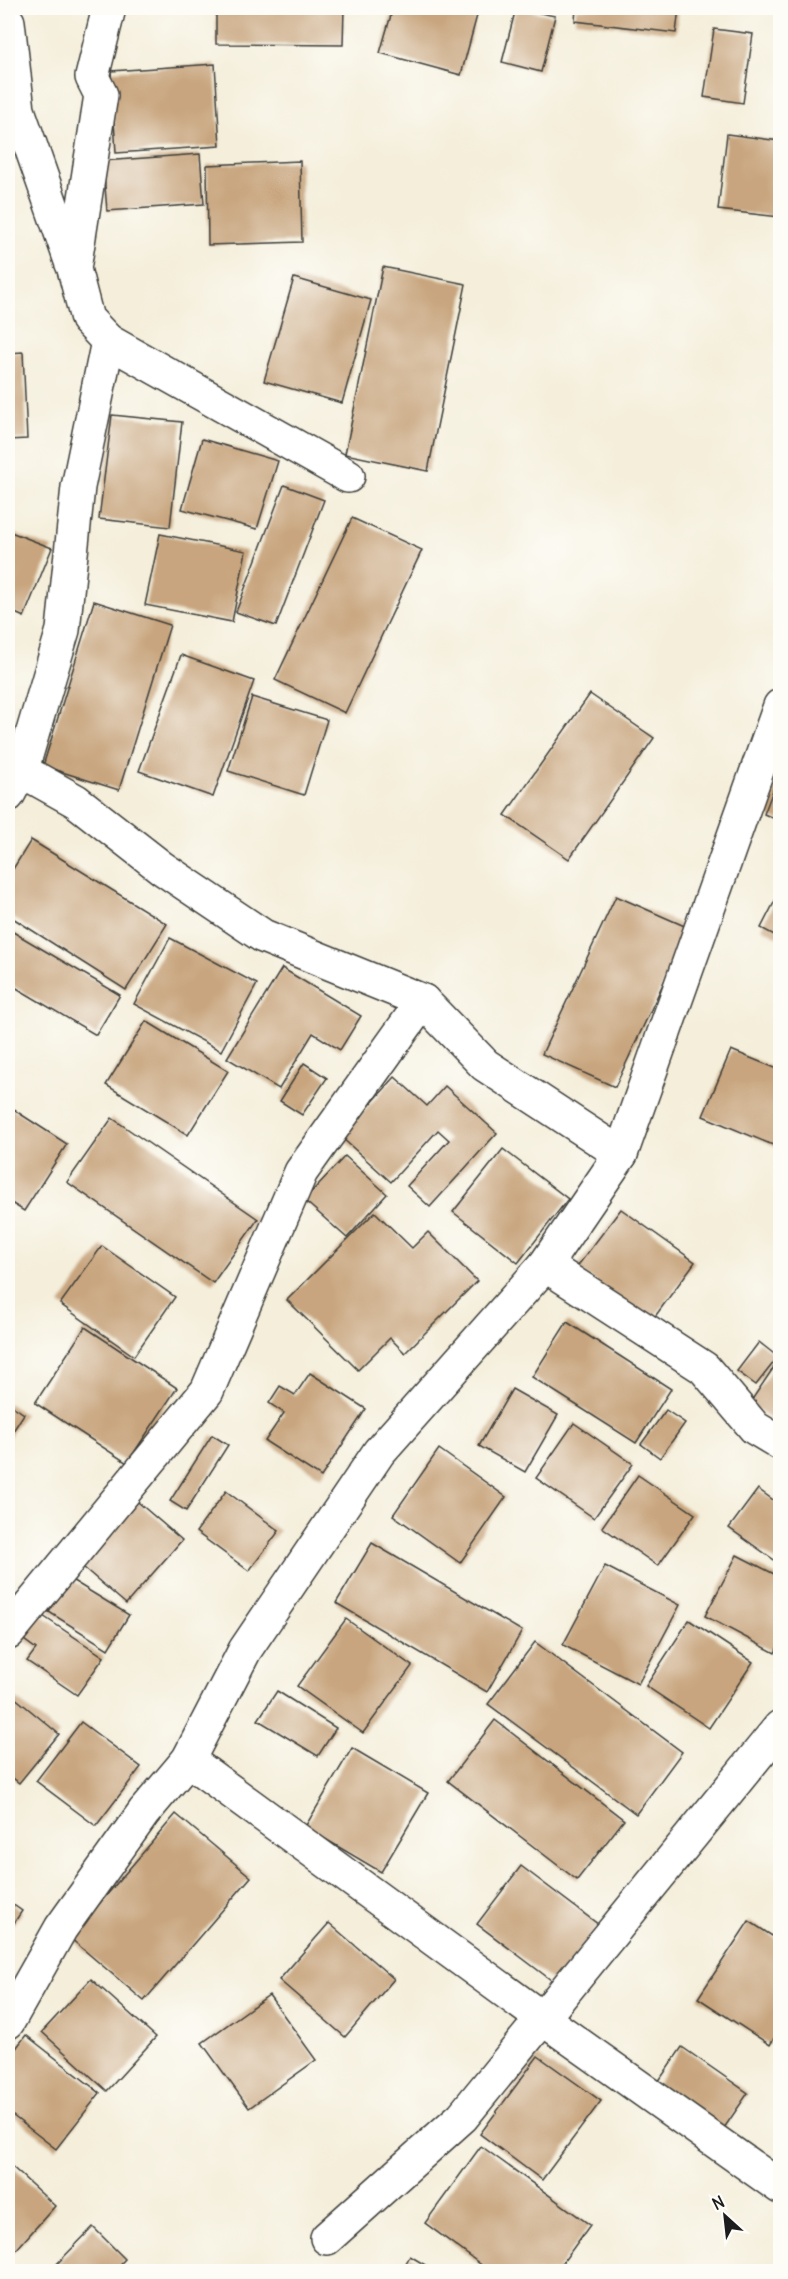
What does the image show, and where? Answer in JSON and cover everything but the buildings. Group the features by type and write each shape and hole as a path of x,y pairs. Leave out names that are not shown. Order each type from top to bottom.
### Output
{"street":[{"path":"74,269 101,95 93,77 95,59 110,8"},
{"path":"8,22 18,110 74,269 87,319 108,341 348,476"},
{"path":"108,341 78,487 63,630 12,776 76,801 162,868 264,936 423,1001 485,1065 621,1155"},
{"path":"8,2022 61,1928 144,1812 188,1760 244,1650 379,1452 545,1265 621,1155 780,706"},
{"path":"8,1633 207,1391 301,1172 423,1001"},
{"path":"545,1265 704,1368 755,1428 780,1443"},
{"path":"327,2238 462,2117 780,1727"},
{"path":"188,1760 543,2019 780,2187"}]}
